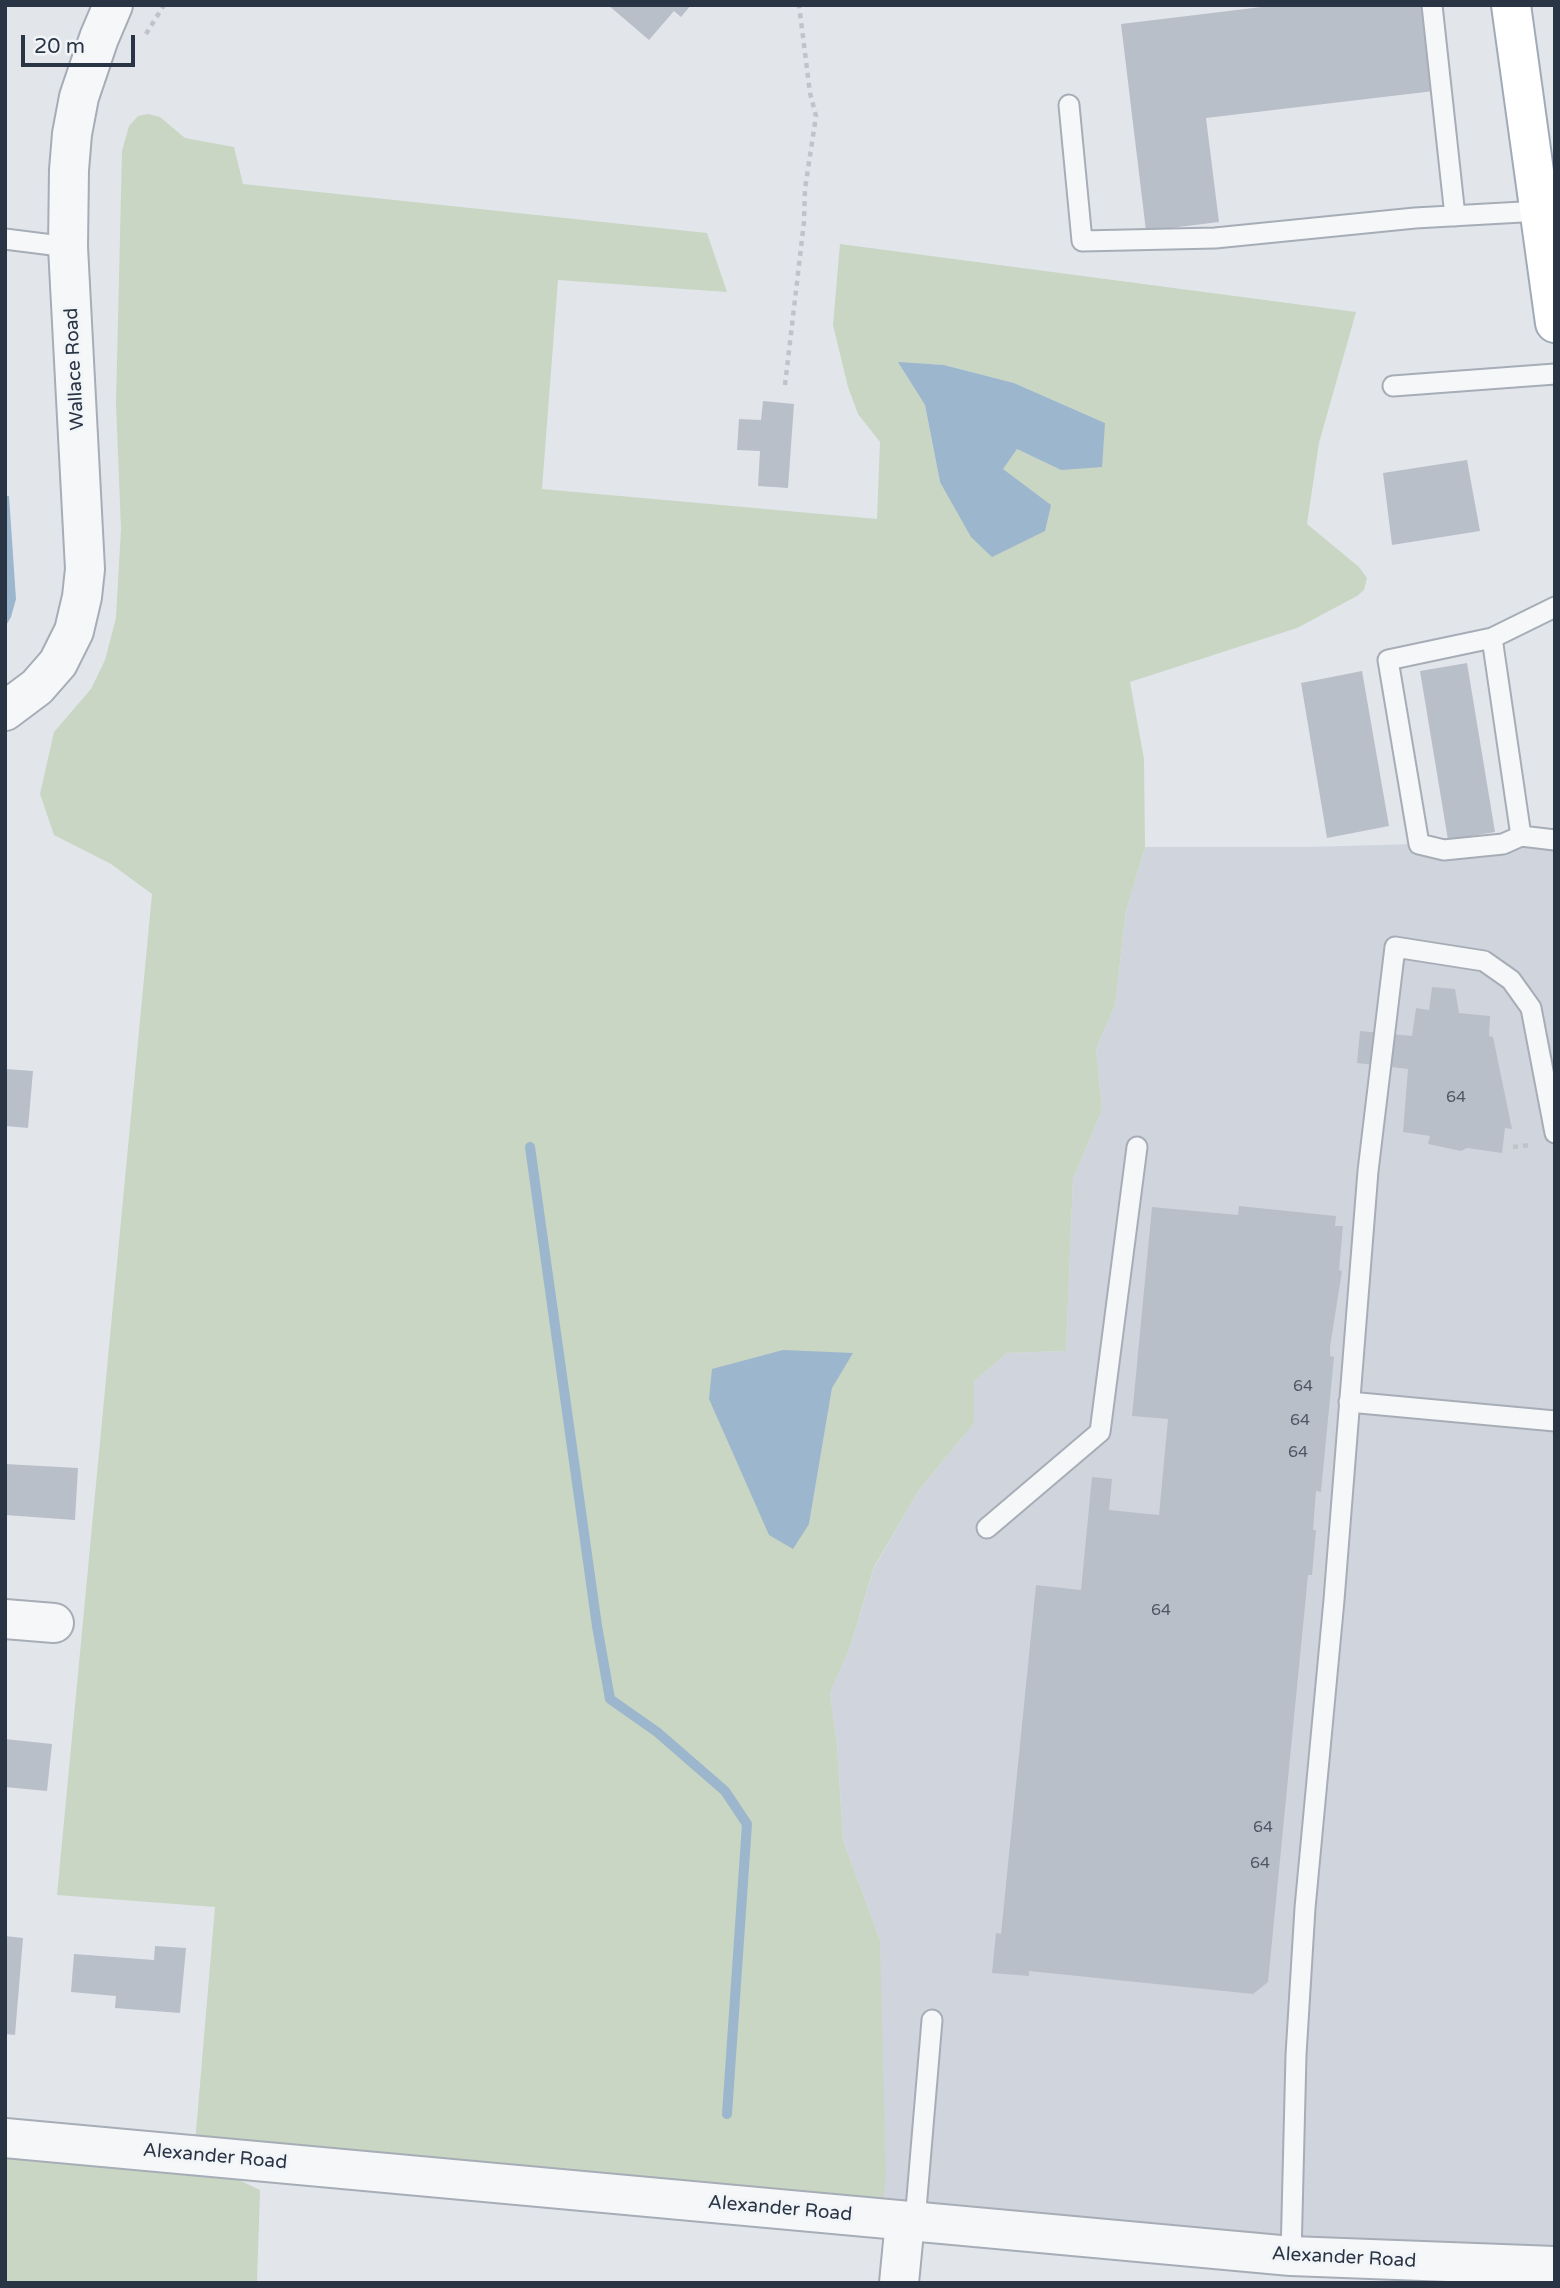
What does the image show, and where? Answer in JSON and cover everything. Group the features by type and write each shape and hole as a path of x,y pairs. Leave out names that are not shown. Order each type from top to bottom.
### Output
{"main road":[{"path":"1511,5 1555,323"}],"street":[{"name":"Wallace Road","path":"5,711 37,687 58,663 74,631 82,597 85,569 68,247 69,170 75,116 84,81 113,5"},
{"path":"5,1619 54,1623"},
{"name":"Alexander Road","path":"5,2137 1291,2256 1352,2271 1555,2266"},
{"path":"899,2283 910,2221"}],"lane":[{"path":"1432,5 1455,216"},
{"path":"1069,105 1082,241 1215,238 1415,218 1539,211"},
{"path":"5,239 68,247"},
{"path":"1393,386 1555,374"},
{"path":"1555,607 1492,638 1388,660 1419,844 1444,850 1503,844 1521,836 1555,840"},
{"path":"1492,638 1521,836"},
{"path":"1291,2256 1298,1999 1314,1793 1334,1600 1368,1171 1395,947 1484,961 1511,979 1531,1008 1555,1133"},
{"path":"987,1528 1100,1432 1137,1147"},
{"path":"1349,1402 1555,1421"},
{"path":"910,2221 932,2020"}],"path":[{"path":"786,385 804,222 805,189 816,116 810,93 799,5"}],"shaded area":[{"path":"1555,840 1555,2266 881,2219 880,1940 843,1840 837,1745 830,1693 850,1647 874,1568 919,1490 974,1423 974,1381 1007,1353 1066,1351 1073,1179 1102,1110 1096,1049 1115,1005 1126,911 1145,847 1308,847"}],"green space":[{"path":"149,114 160,117 185,138 234,147 243,184 707,233 727,292 558,280 542,489 877,519 880,442 858,414 848,387 833,325 840,244 1356,312 1319,443 1307,524 1359,567 1367,578 1364,590 1297,628 1130,682 1144,759 1145,847 1126,911 1115,1005 1096,1049 1102,1110 1073,1179 1066,1351 1007,1353 974,1381 974,1423 919,1490 874,1567 850,1647 830,1693 837,1745 843,1840 880,1940 886,2176 881,2219 194,2155 215,1907 57,1895 152,894 111,864 54,835 40,794 54,732 91,689 105,660 116,618 121,529 116,403 122,151 129,126 138,116","holes":["899,363 944,365 1014,383 1105,423 1061,470 1017,449 1002,469 1050,505 940,482 925,405","783,1350 832,1387 809,1524"]},
{"path":"5,2146 207,2165 260,2190 257,2283 5,2283"}],"water":[{"path":"898,362 944,365 1014,383 1105,423 1102,467 1061,470 1017,449 1003,469 1051,505 1045,531 992,557 971,537 940,482 925,405"},
{"path":"5,496 9,496 16,599 5,627"},
{"path":"783,1350 853,1353 832,1388 809,1524 793,1549 769,1535 709,1399 712,1369"}],"building":[{"path":"608,5 691,5 681,17 674,11 649,40"},
{"path":"1278,5 1423,5 1434,91 1206,118 1219,222 1146,231 1121,24"},
{"path":"763,401 794,404 788,488 758,486 760,451 737,450 739,419 761,420"},
{"path":"1467,460 1480,531 1392,545 1383,473"},
{"path":"1467,663 1495,832 1448,840 1420,671"},
{"path":"1362,671 1389,826 1327,838 1301,683"},
{"path":"1432,987 1455,989 1459,1013 1490,1016 1489,1036 1493,1037 1512,1129 1505,1128 1502,1153 1467,1148 1461,1151 1428,1144 1430,1136 1403,1132 1408,1069 1357,1063 1360,1031 1412,1036 1416,1008 1429,1010"},
{"path":"5,1069 33,1071 28,1128 5,1126"},
{"path":"1239,1206 1336,1216 1335,1226 1343,1226 1339,1270 1342,1271 1330,1347 1330,1356 1334,1357 1321,1492 1316,1491 1312,1575 1308,1575 1268,1982 1253,1994 1029,1971 1029,1976 992,1973 996,1933 1001,1934 1036,1585 1081,1590 1092,1477 1112,1479 1109,1510 1159,1515 1168,1419 1132,1416 1152,1207 1238,1215"},
{"path":"5,1464 78,1468 75,1520 5,1515"},
{"path":"5,1739 52,1744 47,1791 5,1787"},
{"path":"5,1936 23,1938 15,2035 5,2034"},
{"path":"155,1946 186,1948 180,2013 115,2008 116,1996 71,1992 74,1954 154,1960"}],"waterway":[{"path":"530,1147 597,1626 610,1699 657,1732 725,1791 747,1824 727,2114"}]}
